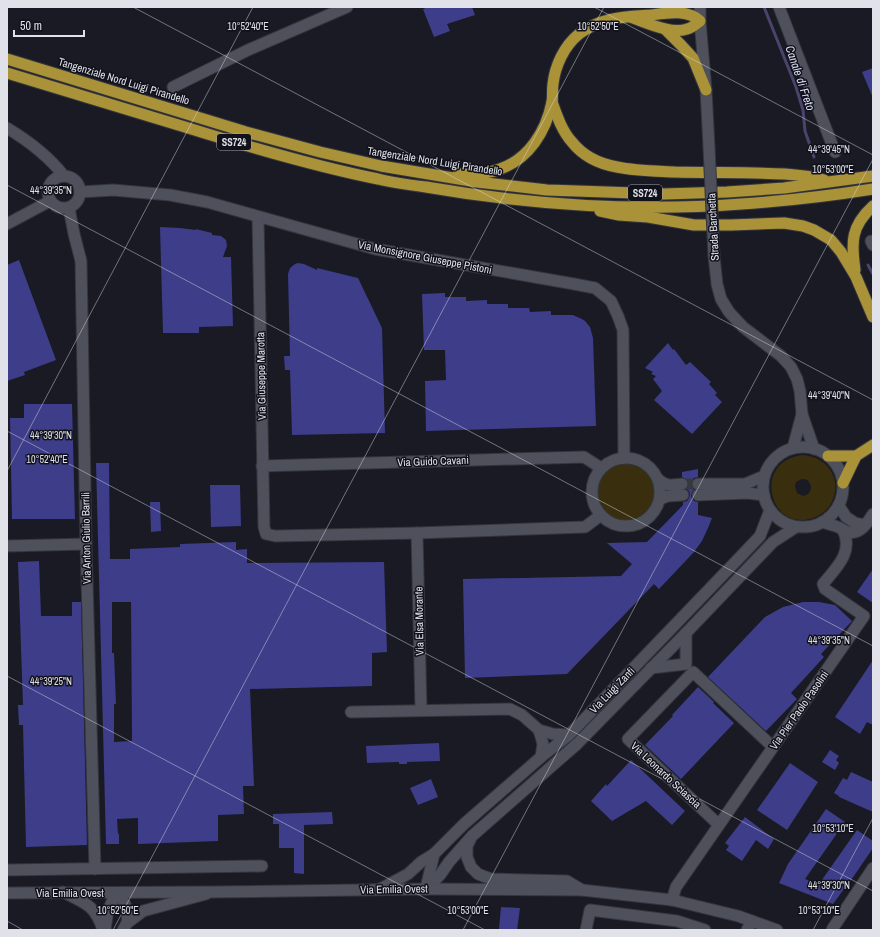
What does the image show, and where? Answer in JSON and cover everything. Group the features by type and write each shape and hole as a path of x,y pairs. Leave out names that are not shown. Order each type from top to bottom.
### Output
{"highway":[{"path":"666,13 676,7"},
{"path":"416,173 480,173 500,169 509,165 526,152 539,138 543,129 552,102 554,75 561,56 573,40 587,29 605,20 618,18 666,13 685,13 697,18 700,21 686,30 678,31 630,17"},
{"path":"664,28 693,58 706,90"},
{"name":"Tangenziale Nord Luigi Pirandello","path":"7,59 246,132 350,160 416,173 477,182 547,190 664,194 784,188 873,176"},
{"name":"SS724","path":"7,73 242,144 317,165 379,180 465,194 566,204 652,207 738,204 791,200 873,189"},
{"path":"552,102 558,120 572,143 590,158 616,167 651,171 776,174 819,178 830,182"},
{"path":"566,204 618,215 648,217 694,224 794,224 814,230 831,240 841,252 856,277 873,317"},
{"path":"856,277 853,255 854,236 862,216 873,206"},
{"path":"843,483 856,456 873,444"},
{"path":"828,456 856,456"}],"street":[{"path":"173,87 248,50 347,7"},
{"name":"Strada Barchetta","path":"700,7 706,90 714,256 717,284 721,299 729,312 743,327 781,356 791,367 797,379 800,391 802,414 814,449"},
{"path":"779,7 835,152"},
{"path":"7,128 20,136 44,156 60,170 64,176"},
{"path":"64,176 74,179 77,182 80,192 80,197 73,206 63,209 58,208 50,202 47,192 48,187 54,179 64,176"},
{"name":"Via Monsignore Giuseppe Pistoni","path":"80,192 114,190 170,195 207,202 376,249 595,288 611,301 623,330 624,458"},
{"path":"7,224 50,202"},
{"name":"Via Anton Giulio Barrili","path":"69,208 81,261 86,544 95,868"},
{"name":"Via Giuseppe Marotta","path":"258,217 262,466 264,527 266,534 275,536 417,532"},
{"name":"Strada Barchetta","path":"793,448 802,414"},
{"path":"804,447 814,449 828,456 834,462 841,475 843,492 839,506 833,514 822,522 812,526 796,527 783,522 770,510 764,495 764,476 775,458 784,452 793,448 804,447"},
{"name":"Via Guido Cavani","path":"262,466 584,457 600,468"},
{"path":"658,479 660,491 658,505 652,515 642,523 631,526 623,526 606,520 594,505 592,495 594,478 600,468 612,460 631,458 644,463 664,484 683,490 660,499"},
{"path":"764,476 745,484 698,490 764,495"},
{"path":"839,506 846,517 855,524 865,525"},
{"name":"Via Luigi Zanfi","path":"380,889 408,874 421,862 434,854 464,824 569,735 760,536 770,510"},
{"path":"822,522 851,533 858,531 865,525 873,514"},
{"path":"417,532 585,527 601,515"},
{"name":"Via Luigi Zanfi","path":"426,889 440,875 449,862 472,836 577,744 686,633 772,542 796,527"},
{"name":"Via Pier Paolo Pasolini","path":"672,900 676,887 864,616 825,589 823,584 836,568 846,551 846,537 843,530"},
{"name":"Via Elsa Morante","path":"417,532 421,710"},
{"path":"7,546 86,544"},
{"path":"686,633 690,668 773,747"},
{"path":"651,668 690,668"},
{"name":"Via Leonardo Sciascia","path":"690,668 628,739 719,825"},
{"path":"351,712 510,708 522,715 539,730 553,734 569,735"},
{"path":"539,730 543,744 542,757"},
{"path":"472,836 467,846 466,857 471,867 478,874 491,878 567,881 582,890"},
{"path":"426,889 434,854"},
{"path":"7,870 262,866"},
{"path":"832,930 873,868"},
{"name":"Via Emilia Ovest","path":"7,893 213,892 380,889 582,890 672,900 738,916 750,925 777,930"},
{"path":"62,892 84,902 92,908 104,930"},
{"path":"125,927 144,911 213,892"},
{"path":"104,930 111,901 117,893 126,903 129,914 125,927"},
{"path":"586,930 590,910 705,930"}],"shaded area":[{"path":"802,455 810,456 818,459 830,469 835,483 835,491 830,505 820,515 813,518 798,520 786,515 777,507 772,495 772,482 776,470 786,460","holes":["802,479 808,480 811,486 809,493 803,496 797,493 795,487 796,482"]},
{"path":"620,463 632,463 647,471 655,486 655,498 647,513 632,521 620,521 605,513 597,498 597,486 605,471"}],"building":[{"path":"428,7 472,7 475,15 447,24 450,31 434,37 423,9"},
{"path":"873,68 873,98 862,72"},
{"path":"160,227 196,229 212,233 212,235 221,236 226,240 227,246 223,257 231,257 233,326 199,327 199,333 163,333"},
{"path":"19,260 56,360 24,372 25,375 7,381 7,265"},
{"path":"298,263 317,270 317,268 358,278 382,328 385,433 292,435 290,370 285,370 284,356 290,356 288,274 290,268"},
{"path":"445,293 445,297 466,297 466,301 487,300 487,304 508,304 508,308 529,308 530,312 551,311 551,315 573,315 585,321 590,327 593,338 596,426 426,431 425,381 446,380 445,350 424,350 422,294"},
{"path":"668,343 686,365 690,362 711,382 709,384 717,393 715,395 722,402 692,434 654,400 662,391 653,379 656,376 651,374 653,372 645,368"},
{"path":"24,404 72,404 75,519 12,519 10,418 24,418"},
{"path":"96,463 109,463 110,559 130,559 130,549 180,547 180,544 236,542 236,550 247,549 247,563 384,562 387,652 372,653 372,686 250,689 254,786 243,786 244,814 218,815 218,841 138,844 138,818 117,819 119,844 106,844","holes":["112,602 131,602 132,741 114,742 114,704 116,704 114,653 112,653"]},
{"path":"698,469 698,477 694,478 691,484 694,489 691,496 694,501 698,502 698,515 712,518 702,541 694,552 659,589 654,584 567,674 465,678 463,579 621,576 632,564 607,543 647,542 683,505 683,502 687,501 689,498 690,494 687,489 689,483 682,477 682,472"},
{"path":"210,485 240,485 241,526 211,527"},
{"path":"150,502 160,502 161,531 151,532"},
{"path":"39,561 41,616 72,616 72,602 81,602 87,845 26,847 23,725 19,725 18,705 23,705 18,562"},
{"path":"873,569 873,603 857,592"},
{"path":"803,602 819,602 835,605 852,621 821,654 824,657 791,693 797,699 766,731 708,677 765,617 783,607"},
{"path":"873,660 873,725 867,722 860,734 835,717"},
{"path":"698,687 734,723 681,779 645,745"},
{"path":"439,743 440,761 407,762 407,764 399,764 399,762 367,763 366,746"},
{"path":"830,750 839,756 836,760 839,763 835,770 822,762"},
{"path":"631,760 685,811 672,825 646,801 612,821 591,801"},
{"path":"790,763 818,782 787,830 757,810"},
{"path":"851,772 873,782 873,812 839,797 834,793 843,778 847,780"},
{"path":"431,779 438,797 418,805 410,788"},
{"path":"826,809 845,822 805,879 819,884 857,830 873,841 873,848 833,904 779,883 788,864"},
{"path":"332,812 333,824 304,825 304,874 294,873 294,848 279,848 279,824 273,824 273,814"},
{"path":"745,817 774,839 768,849 756,840 742,861 726,850 729,846 725,843"},
{"path":"501,907 520,908 517,930 499,929"}],"waterway":[{"name":"Canale di Freto","path":"764,7 796,87 803,110 805,131 814,157"},
{"name":"Canale di Freto","path":"868,265 873,274"}],"tunnel":[{"path":"682,484 698,484"}]}
